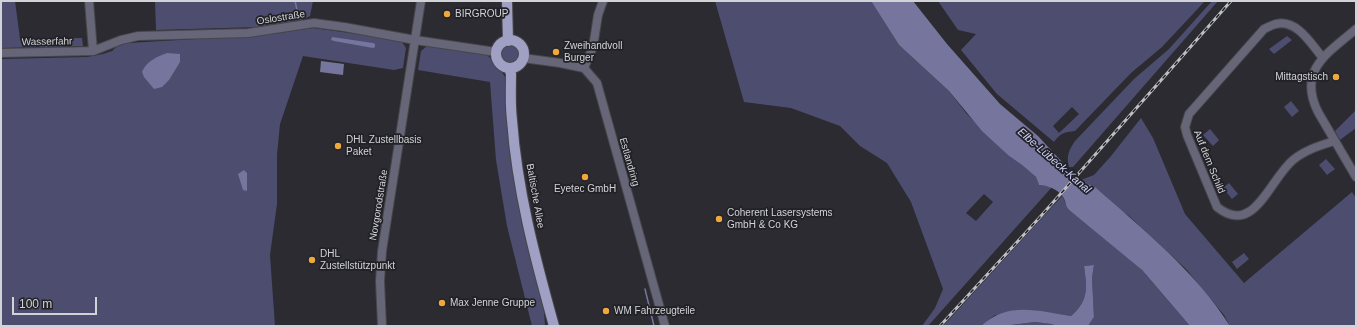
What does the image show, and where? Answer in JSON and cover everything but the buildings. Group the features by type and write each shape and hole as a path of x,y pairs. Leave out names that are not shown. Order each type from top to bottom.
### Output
{"main road":[{"path":"507,1 508,41"},
{"path":"508,41 517,43 523,52 523,58 517,66 509,68 504,67 499,62 496,52 501,44 508,41"},
{"name":"Baltische Allee","path":"509,68 511,74 511,119 519,178 529,233 554,326"}],"street":[{"path":"89,1 93,51"},
{"name":"Novgorodstraße","path":"382,326 380,281 382,251 420,1"},
{"path":"523,58 584,68 593,47 598,15 603,1"},
{"name":"Oslostraße","path":"93,51 121,40 138,36 248,34 314,23 496,52"},
{"name":"Auf dem Schild","path":"1323,58 1298,28 1285,23 1276,24 1264,29 1189,114 1185,127 1217,206 1224,213 1235,216 1247,214 1257,206 1283,169 1294,159 1309,150 1335,141"},
{"path":"1356,29 1323,58 1315,70 1311,81 1310,91 1317,110 1356,177"},
{"name":"Wasserfahr","path":"1,53 93,51"},
{"name":"Estlandring","path":"584,68 597,83 665,326"}],"shaded area":[{"path":"1,1 15,1 20,39 82,38 83,46 1,48"},
{"path":"155,1 313,1 310,16 302,20 259,27 156,30"},
{"path":"715,1 871,1 899,45 949,91 966,113 1009,156 1036,177 1039,185 1047,185 1052,187 928,326 922,326 935,308 943,289 911,202 887,163 860,146 840,126 791,108 744,102","holes":["984,194 993,202 976,221 966,213"]},
{"path":"938,1 1205,1 1162,47 1131,73 1075,131 1063,134 1054,142 997,94 961,50 976,34 958,30","holes":["1072,107 1079,114 1059,133 1053,126"]},
{"path":"1212,1 1218,1 1073,167 1069,167 1069,153 1075,141 1134,79 1169,49"},
{"path":"313,28 372,36 402,42 406,48 403,68 394,70 303,56 280,124 277,155 277,204 270,255 275,326 1,326 1,59 87,57 112,51 117,46 128,43 264,35"},
{"path":"1287,36 1292,40 1274,54 1269,49"},
{"path":"506,45 514,45 520,51 520,59 514,65 506,65 500,59 500,51"},
{"path":"427,46 487,55 505,77 528,246 544,311 545,326 532,326 507,226 496,160 490,82 418,70 421,51"},
{"path":"1291,101 1299,111 1292,117 1284,107"},
{"path":"1356,110 1356,128 1340,140 1335,131"},
{"path":"1141,118 1153,138 1185,214 1244,283 1352,192 1356,198 1356,326 1230,326 1224,315 1186,269 1129,216 1078,181 1094,175"},
{"path":"1210,129 1219,140 1213,146 1203,135"},
{"path":"1326,159 1335,169 1327,175 1319,165"},
{"path":"1229,183 1238,194 1232,199 1223,188"},
{"path":"1062,196 1069,210 1140,268 1190,326 1088,326 1094,317 1092,278 1094,265 1084,266 1086,287 1084,299 1081,305 1071,316 1050,313 995,315 981,326 943,326"},
{"path":"1244,253 1249,259 1237,269 1232,262"},
{"path":"1035,322 1057,326 1003,326"}],"water":[{"name":"Elbe-Lübeck-Kanal","path":"871,1 913,1 947,44 1000,104 1038,136 1063,163 1074,178 1096,188 1168,252 1201,288 1230,326 1190,326 1142,270 1069,210 1061,194 1050,187 1039,185 1036,177 1009,156 982,131 949,91 899,45"},
{"path":"332,37 373,43 375,44 375,47 373,48 334,41 331,40"},
{"path":"167,53 180,54 180,62 169,80 162,87 154,89 144,77 142,72 149,62"},
{"path":"321,61 344,64 343,75 320,72"},
{"path":"244,170 247,173 247,191 243,190 238,174"},
{"path":"1094,265 1092,278 1094,317 1088,326 1057,326 1035,322 1003,326 981,326 991,318 1002,313 1013,311 1035,310 1071,316 1081,305 1084,299 1086,281 1084,266"}],"waterway":[{"path":"295,1 299,18"},
{"path":"645,289 654,326"}],"railway":[{"path":"940,326 1041,216 1231,1"}],"place":[{"name":"BIRGROUP","path":"447,14"},
{"name":"Zweihandvoll Burger","path":"556,52"},
{"name":"Mittagstisch","path":"1336,77"},
{"name":"DHL Zustellbasis Paket","path":"338,146"},
{"name":"Eyetec GmbH","path":"585,177"},
{"name":"Coherent Lasersystems GmbH & Co KG","path":"719,219"},
{"name":"DHL Zustellstützpunkt","path":"312,260"},
{"name":"Max Jenne Gruppe","path":"442,303"},
{"name":"WM Fahrzeugteile","path":"606,311"}]}
